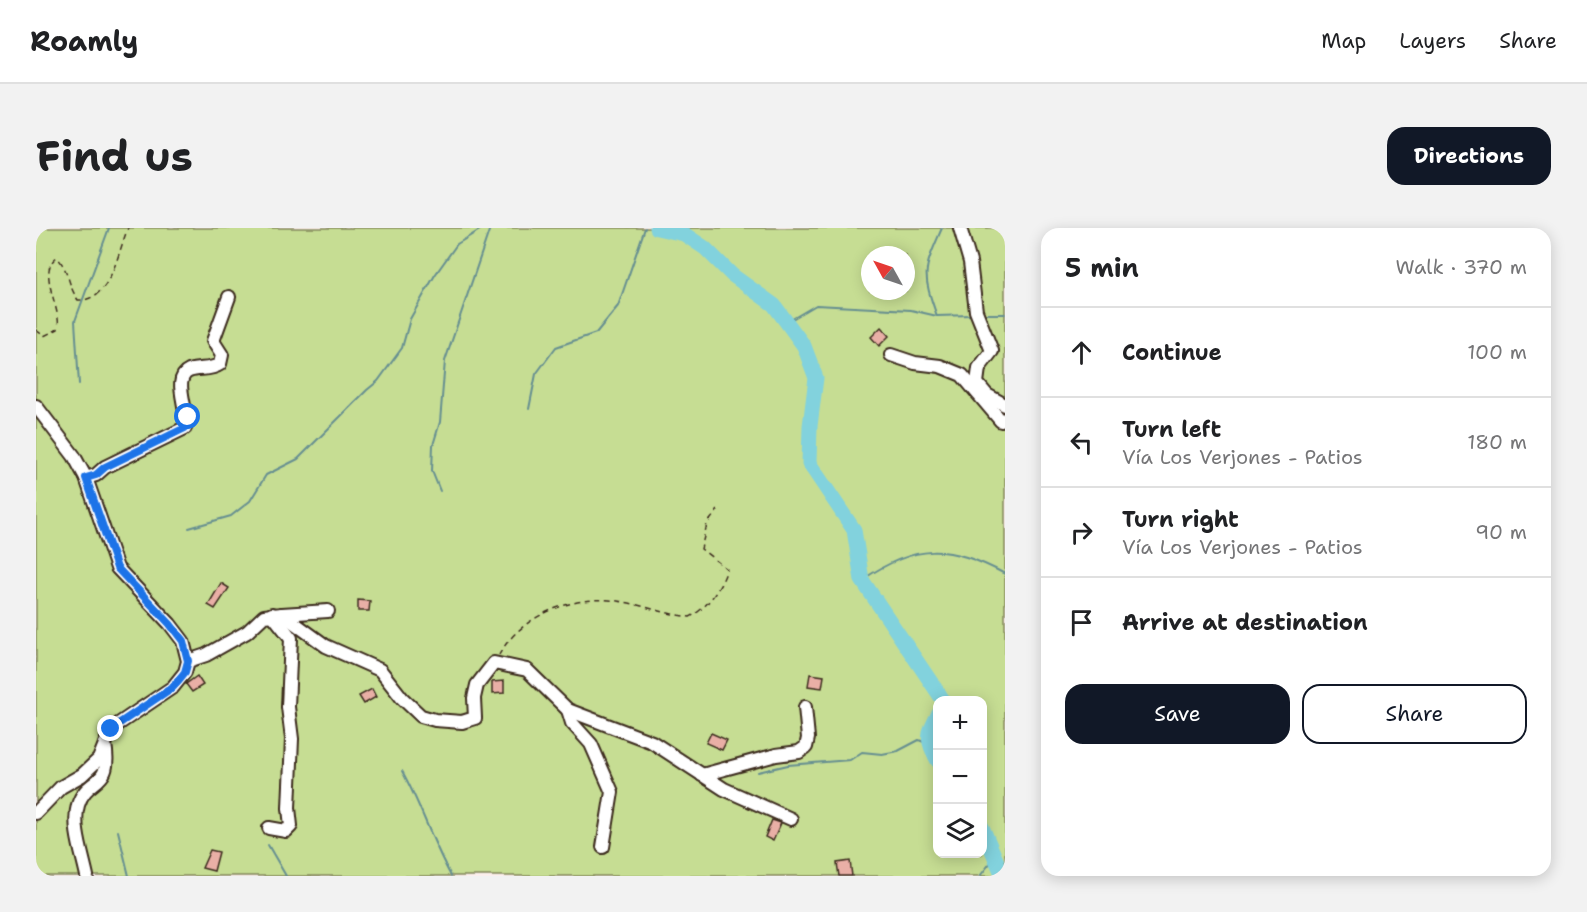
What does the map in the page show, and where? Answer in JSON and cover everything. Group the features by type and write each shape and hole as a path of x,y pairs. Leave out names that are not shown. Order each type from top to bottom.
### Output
{"street":[{"path":"960,228 970,262 976,311 992,351 979,368 977,383 987,395 1005,405"},
{"path":"86,478 96,475 105,467 185,428 188,417 179,383 182,375 190,370 214,369 220,364 222,356 213,341 229,297"},
{"path":"891,355 915,363 940,366 963,375 993,414 1001,421 1005,420"},
{"path":"36,406 74,456 86,478 117,568 183,641 188,661 185,672 173,687 111,729 99,759 82,775 61,787 36,813"},
{"path":"188,661 206,655 277,614 328,610"},
{"path":"277,614 326,646 380,670 402,698 421,716 435,720 462,722 475,718 474,698 477,685 494,663 527,670 568,710 652,742 724,789 791,819"},
{"path":"268,828 286,831 291,826 289,808 292,740 288,706 291,638 277,614"},
{"path":"702,775 776,755 799,752 806,747 808,738 805,707"},
{"path":"568,710 572,723 591,744 612,792 603,847"},
{"path":"87,876 77,819 78,805 83,796 105,773 109,764 105,743"}],"path":[{"path":"36,330 44,336 58,329 60,318 47,269 50,261 57,257 67,268 72,292 78,300 86,301 108,282 128,228"},
{"path":"494,663 505,643 518,629 546,612 582,601 609,600 690,617 700,611 724,580 727,569 701,549 707,524 718,510"}],"green space":[{"path":"36,228 1005,228 1005,876 36,876"}],"building":[{"path":"881,327 889,336 879,346 871,337"},
{"path":"221,583 229,588 215,609 208,605"},
{"path":"358,600 370,601 369,611 358,611"},
{"path":"810,674 824,676 822,688 808,686"},
{"path":"197,676 203,685 192,692 186,684"},
{"path":"504,681 504,693 492,694 492,682"},
{"path":"372,689 376,697 364,704 359,696"},
{"path":"711,733 727,740 722,750 706,743"},
{"path":"772,820 781,823 773,841 765,837"},
{"path":"210,850 219,852 214,871 202,868"},
{"path":"850,861 852,876 839,876 837,863"}],"waterway":[{"path":"79,384 75,321 109,228"},
{"path":"189,528 231,516 250,501 266,475 298,459 378,381 402,348 410,319 435,275 457,244 483,228"},
{"path":"440,491 432,471 433,445 440,422 445,361 490,228"},
{"path":"529,409 536,374 556,347 596,333 618,306 645,228"},
{"path":"657,228 684,234 705,248 732,275 774,305 804,346 816,378 810,426 809,463 854,530 862,580 940,696"},
{"path":"937,316 928,290 927,271 931,253 942,228"},
{"path":"787,322 816,305 911,310 937,316 972,315"},
{"path":"981,314 1005,314"},
{"path":"862,580 899,559 932,552 966,557 1005,574"},
{"path":"933,726 929,738 933,752"},
{"path":"758,772 788,765 850,760 862,752 882,754 898,751 919,740 928,744"},
{"path":"402,771 451,876"},
{"path":"118,831 129,876"},
{"path":"987,839 1003,876"},
{"path":"268,845 286,876"},
{"path":"980,876 995,857"}],"route":[{"path":"111,729 173,687 185,672 188,661 183,641 117,568 86,478 96,475 105,467 185,428 188,417"}]}
